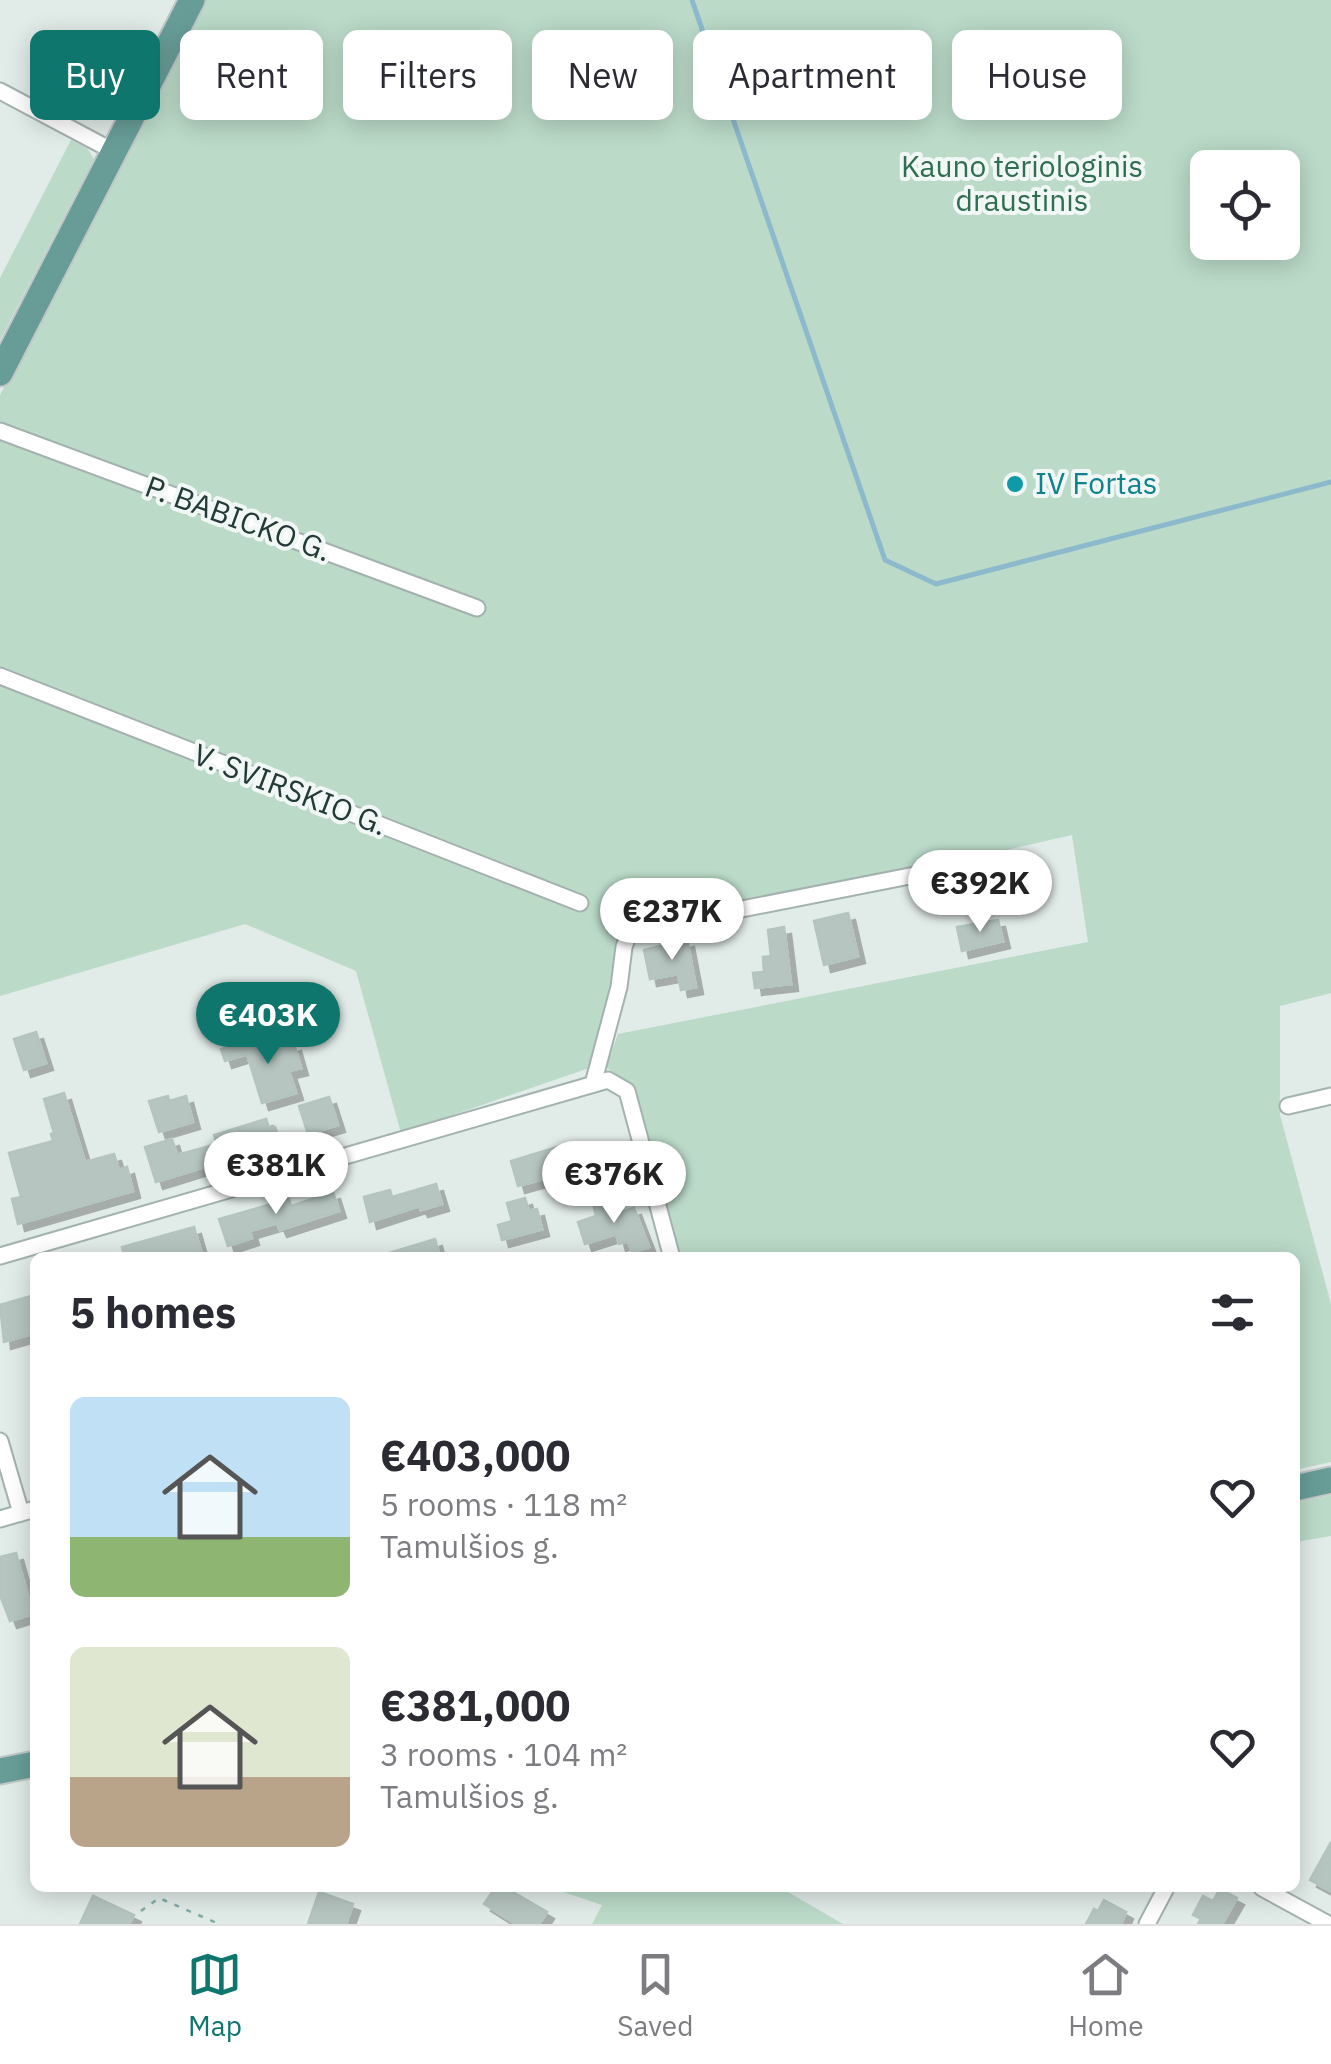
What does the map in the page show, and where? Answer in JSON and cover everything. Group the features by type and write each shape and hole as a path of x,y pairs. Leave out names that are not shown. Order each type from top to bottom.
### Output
{"main road":[{"path":"0,373 192,0"},
{"path":"1300,1487 1331,1480"},
{"path":"0,1772 30,1765"}],"street":[{"path":"0,91 113,151"},
{"name":"P. BABICKO G.","path":"0,431 477,608"},
{"name":"V. SVIRSKIO G.","path":"0,676 580,903"},
{"path":"601,1082 630,931 986,861"},
{"path":"0,1256 601,1082 626,1091 670,1252"},
{"path":"1288,1106 1331,1096"},
{"path":"0,1441 28,1511 0,1519"},
{"path":"1147,1924 1164,1892"},
{"path":"1269,1892 1328,1924"}],"path":[{"path":"142,1911 159,1898 220,1924"}],"green space":[{"name":"Kauno teriologinis draustinis","path":"205,0 1331,0 1331,993 1280,1006 1280,1115 1331,1304 1331,1462 1300,1469 1300,1252 677,1252 634,1087 606,1067 618,1034 1088,942 1072,835 918,870 729,903 632,925 622,931 592,1067 401,1133 356,971 245,924 0,996 0,395 143,120 160,120 160,87 180,48 180,120 323,120 323,30 189,30"},
{"path":"71,140 87,148 94,159 0,340 0,278"},
{"path":"1331,1495 1331,1536 1300,1541 1300,1502"},
{"path":"563,1892 788,1892 843,1924 592,1924 602,1905"}],"building":[{"path":"848,913 858,956 824,965 814,921"},
{"path":"998,920 1003,941 962,951 957,927"},
{"path":"784,927 791,984 755,988 753,973 764,972 763,957 771,956 768,930"},
{"path":"687,940 696,987 681,990 678,974 650,979 644,950"},
{"path":"36,1032 46,1063 24,1070 14,1039"},
{"path":"261,1037 265,1052 294,1044 301,1068 289,1071 296,1093 262,1103 247,1054 225,1061 221,1049"},
{"path":"64,1093 85,1162 114,1154 119,1170 127,1167 133,1191 18,1224 12,1199 21,1197 9,1153 53,1141 44,1099"},
{"path":"168,1096 169,1101 186,1096 193,1122 159,1132 149,1101"},
{"path":"329,1097 338,1125 308,1134 299,1106"},
{"path":"266,1119 269,1128 275,1127 281,1144 275,1149 257,1155 255,1147 156,1182 145,1147 172,1139 177,1155 217,1144 214,1135"},
{"path":"560,1146 561,1152 572,1148 577,1163 549,1172 550,1177 518,1186 511,1161"},
{"path":"436,1184 442,1204 421,1210 419,1206 370,1222 364,1197 390,1190 392,1197"},
{"path":"333,1192 339,1211 280,1230 277,1223 250,1231 252,1238 228,1246 219,1219 289,1199 291,1206"},
{"path":"525,1198 529,1211 537,1209 542,1229 502,1240 498,1225 512,1221 507,1203"},
{"path":"613,1198 617,1213 634,1208 649,1247 632,1252 628,1241 619,1244 616,1234 585,1244 578,1222 596,1216 593,1203"},
{"path":"194,1227 201,1252 123,1252 122,1247"},
{"path":"435,1239 438,1252 393,1252"},
{"path":"30,1296 30,1334 4,1342 0,1305"},
{"path":"16,1553 30,1615 10,1621 0,1595 0,1557"},
{"path":"1331,1842 1331,1891 1310,1880"},
{"path":"319,1892 353,1904 346,1924 308,1924"},
{"path":"492,1892 513,1892 547,1912 539,1924 516,1924 484,1904"},
{"path":"1218,1892 1237,1898 1222,1924 1198,1924 1201,1919 1193,1915 1203,1896 1213,1901"},
{"path":"93,1896 134,1915 129,1924 80,1924"},
{"path":"1104,1900 1126,1912 1121,1924 1086,1924 1094,1909 1098,1911"}],"waterway":[{"path":"692,0 885,560 936,584 1331,482"}],"place":[{"name":"IV Fortas","path":"1015,484"}]}
